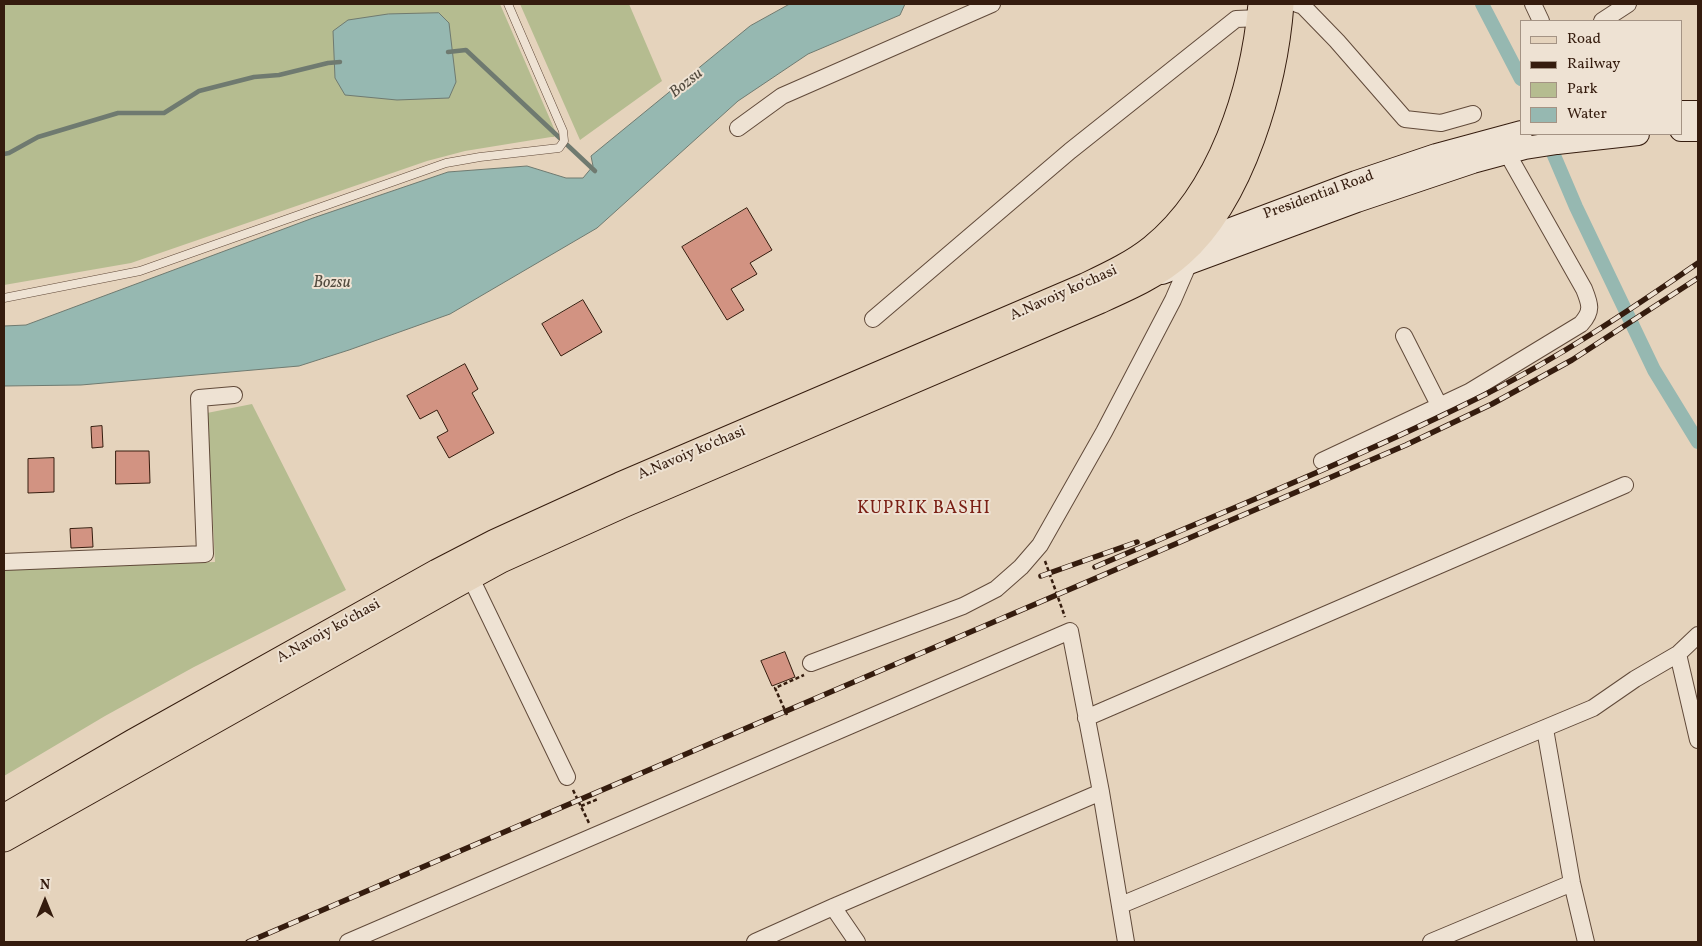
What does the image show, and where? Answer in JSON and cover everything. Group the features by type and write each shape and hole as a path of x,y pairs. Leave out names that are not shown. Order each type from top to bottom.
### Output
{"main road":[{"path":"4,817 138,751 498,551 624,504 1099,301 1128,276 1169,264 1184,246 1209,222 1245,156 1268,83 1278,34 1281,4"},
{"path":"1184,246 1196,202 1222,156 1244,93 1251,68 1261,11"},
{"path":"4,839 138,751"}],"street":[{"path":"738,128 782,96 992,4"},
{"path":"1297,4 1303,6 1336,41 1405,119 1441,123 1473,114"},
{"path":"1533,4 1541,20"},
{"path":"1604,20 1628,4"},
{"path":"873,319 1070,151 1236,20 1261,11"},
{"path":"1682,112 1698,112"},
{"path":"1682,130 1698,130"},
{"name":"Presidential Road","path":"1184,246 1356,182 1436,155 1518,142 1558,142 1628,135"},
{"path":"1322,461 1469,392 1582,324 1589,316 1590,303 1518,142"},
{"path":"811,663 964,606 1010,578 1040,545 1104,432 1173,300 1184,246"},
{"path":"1404,336 1439,406"},
{"path":"4,562 205,554 199,398 234,395"},
{"path":"1086,718 1624,485"},
{"path":"454,574 567,777"},
{"path":"348,942 1070,632 1101,792 1126,942"},
{"path":"1121,905 1594,708 1635,679 1678,654 1698,635"},
{"path":"1678,654 1698,740"},
{"path":"1545,729 1572,883 1586,942"},
{"path":"755,942 1101,792"},
{"path":"1431,942 1572,883"},
{"path":"834,907 857,942"}],"lane":[{"path":"4,298 140,271 446,164 480,157 558,148 564,141 564,131 508,4"}],"path":[{"path":"1040,545 1070,632"},
{"path":"787,715 775,688 814,671 811,663"},
{"path":"567,777 595,836"},
{"path":"581,806 598,799"}],"green space":[{"path":"4,4 500,4 556,133 554,137 465,151 427,161 131,263 4,285"},
{"path":"520,4 629,4 662,81 580,140"},
{"path":"252,404 346,590 194,667 105,716 4,776 4,570 215,562 207,413"}],"water":[{"name":"Bozsu","path":"790,4 905,4 900,15 808,54 738,101 597,228 450,314 299,366 81,385 4,386 4,326 26,325 313,218 448,172 527,166 566,178 583,178 593,166 591,156 750,26"},
{"path":"439,13 449,23 456,82 449,98 397,100 345,95 335,78 333,31 348,20 388,14"}],"building":[{"path":"747,208 772,250 750,263 757,274 731,289 744,310 727,320 682,247"},
{"path":"583,300 602,332 561,356 542,324"},
{"path":"465,364 478,389 472,393 494,433 449,458 437,437 448,431 437,410 420,419 407,396"},
{"path":"102,426 103,447 92,448 91,427"},
{"path":"116,451 149,451 150,483 116,484"},
{"path":"54,458 54,492 28,493 28,459"},
{"path":"92,528 93,547 71,548 70,529"},
{"path":"785,652 795,677 772,686 761,661"}],"waterway":[{"path":"1482,4 1520,77"},
{"path":"448,52 466,50 595,171"},
{"path":"4,154 38,137 118,113 164,113 199,91 254,77 279,75 328,63 340,62"},
{"path":"1547,139 1576,207 1654,370 1698,442"}],"railway":[{"path":"1095,567 1340,462 1438,418 1514,380 1568,349 1698,263"},
{"path":"248,942 1406,445 1492,404 1572,360 1698,278"},
{"path":"1041,576 1137,542"}],"district":[{"name":"KUPRIK BASHI","path":"924,510"}]}
